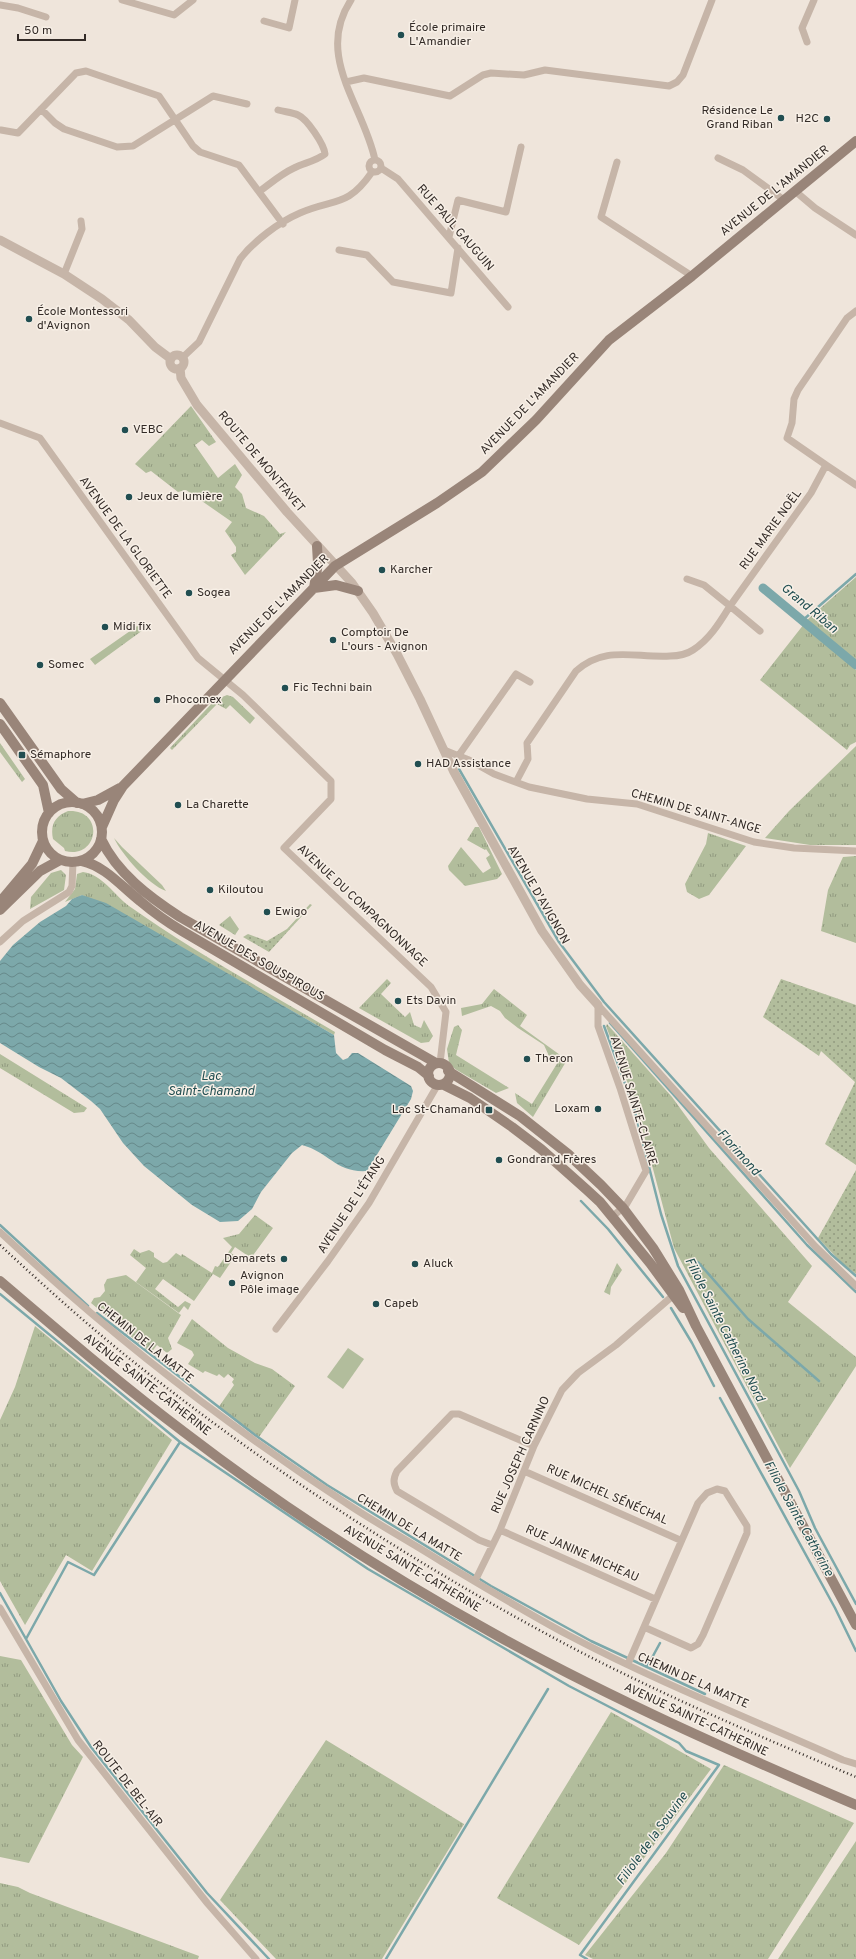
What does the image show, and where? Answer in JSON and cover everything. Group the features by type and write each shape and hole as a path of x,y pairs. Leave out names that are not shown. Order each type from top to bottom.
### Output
{"main road":[{"name":"AVENUE DE L'AMANDIER","path":"102,827 114,800 123,786 336,566 456,491 482,472 536,420 609,340 692,276 856,141"},
{"path":"316,546 318,563 314,588 336,584 358,591"},
{"path":"0,703 61,789 79,804 95,813 102,827 101,839 98,848 91,856 78,862 60,860 47,849 44,841 43,826 49,813 62,804 79,804"},
{"path":"0,724 43,785 49,813"},
{"name":"AVENUE DE L'AMANDIER","path":"79,804 98,800 123,786"},
{"name":"AVENUE DES SOUSPIROUS","path":"101,839 117,865 161,904 180,917 438,1063"},
{"path":"0,902 37,857 44,841"},
{"path":"0,910 40,871 60,860"},
{"name":"AVENUE DES SOUSPIROUS","path":"78,862 90,862 106,872 158,916 385,1050 418,1067 429,1076"},
{"path":"441,1086 449,1080 448,1071 445,1066 438,1063 430,1068 429,1076 432,1082 441,1086 476,1101 541,1149 587,1190 676,1292"},
{"path":"448,1071 520,1116 568,1154 623,1208 653,1248 856,1625"},
{"name":"AVENUE SAINTE-CATHERINE","path":"0,1281 185,1433 294,1511 382,1568 496,1635 579,1679 667,1722 856,1805"}],"street":[{"path":"122,0 174,15 193,0"},
{"path":"264,21 289,28 295,0"},
{"path":"182,358 199,342 240,259 254,244 299,214 335,203 351,196 372,172 378,171 381,168 379,162 376,160 372,144 349,94 338,59 337,40 342,13 351,0"},
{"path":"346,82 364,78 450,96 488,74 516,76 545,70 669,86 677,82 683,75 712,0"},
{"path":"807,42 802,28 814,0"},
{"path":"0,5 46,17"},
{"path":"1,130 18,133 76,73 86,71 159,96 194,146 200,152 239,165 260,191 283,224"},
{"path":"41,109 55,123 64,129 117,147 133,146 213,96 247,104"},
{"path":"260,191 289,171 320,158 325,154 324,147 299,115 278,110"},
{"path":"448,237 458,200 506,212 520,147"},
{"path":"718,158 743,170 784,200"},
{"path":"372,172 368,165 370,162 376,160"},
{"path":"617,162 601,216 692,276"},
{"name":"RUE PAUL GAUGUIN","path":"381,168 398,179 508,306"},
{"path":"795,191 815,208 856,235"},
{"path":"64,274 82,230 81,221"},
{"path":"0,240 64,274 117,309 155,347 171,359 172,367 180,368 183,365 182,358"},
{"path":"339,250 367,255 393,282 451,293 458,248"},
{"path":"856,311 847,318 794,399 792,423 788,438 826,466 856,485"},
{"path":"171,359 176,355 182,358"},
{"name":"ROUTE DE MONTFAVET","path":"180,368 181,378 197,405 316,546 336,566"},
{"name":"AVENUE DE LA GLORIETTE","path":"0,423 40,438 198,658 224,680"},
{"name":"RUE MARIE NOËL","path":"516,782 528,759 527,743 576,671 584,664 598,657 616,654 656,657 676,656 692,651 710,636 811,493 826,466"},
{"name":"AVENUE D'AVIGNON","path":"336,566 358,591 397,654 478,817 542,931 580,985 815,1246 856,1286"},
{"path":"687,579 704,586 760,631"},
{"path":"459,756 516,674 530,682"},
{"name":"AVENUE DU COMPAGNONNAGE","path":"224,680 243,695 331,781 331,798 284,848 431,987 446,1012 438,1063"},
{"name":"CHEMIN DE SAINT-ANGE","path":"444,750 494,774 529,787 587,799 637,804 754,842 794,848 856,851"},
{"path":"0,942 22,921 69,892 78,862"},
{"name":"AVENUE SAINTE-CLAIRE","path":"598,1005 598,1026 620,1088 646,1171 623,1208 612,1218"},
{"name":"AVENUE DE L'ÉTANG","path":"276,1329 328,1261 372,1199 441,1086"},
{"name":"CHEMIN DE LA MATTE","path":"0,1232 77,1302 168,1377 282,1460 354,1508 474,1581 569,1635 628,1664 843,1760 856,1764"},
{"name":"RUE JOSEPH CARNINO","path":"474,1581 500,1530 534,1446 562,1390 578,1373 616,1345 676,1292"},
{"path":"492,1545 479,1540 397,1491 393,1483 396,1471 452,1414 459,1414 534,1446"},
{"name":"RUE MICHEL SÉNÉCHAL","path":"524,1471 680,1540"},
{"path":"628,1664 680,1540 698,1503 707,1492 717,1489 725,1491 747,1526 747,1533 698,1644 690,1648 644,1627"},
{"name":"RUE JANINE MICHEAU","path":"500,1530 655,1599"},
{"name":"ROUTE DE BEL-AIR","path":"0,1608 78,1740 208,1904 256,1959"}],"green space":[{"path":"191,406 216,442 209,446 202,440 195,445 218,478 235,464 242,475 235,487 242,494 246,508 264,516 280,534 286,532 245,575 231,555 236,552 236,547 225,531 232,522 186,490 178,492 151,471 146,473 135,464"},
{"path":"856,577 856,661 807,620"},
{"path":"140,624 143,630 95,665 90,659"},
{"path":"804,624 856,670 856,742 850,745 847,750 760,680"},
{"path":"227,695 233,697 255,718 250,724 230,705 226,709 217,704 172,750 170,748 215,700"},
{"path":"0,743 25,779 22,782 0,752"},
{"path":"856,746 856,845 810,845 765,838 789,811"},
{"path":"68,811 80,813 88,818 92,825 93,834 90,842 85,848 76,852 65,851 64,848 53,839 52,834 54,822 57,818"},
{"path":"475,827 479,827 502,874 497,879 465,886 449,870 448,866 461,847 483,873 491,868 486,858 490,855 486,849 485,850 467,840"},
{"path":"708,833 746,846 709,895 699,899 687,892 685,884 706,844"},
{"path":"114,838 162,885 166,891 152,883 129,861"},
{"path":"856,856 856,943 821,931 828,890 843,857"},
{"path":"61,870 66,875 64,890 30,909 31,897 51,873"},
{"path":"83,872 97,877 124,902 154,923 230,971 335,1032 334,1035 219,969 82,895 65,902 75,889 77,874"},
{"path":"310,904 312,905 269,952 243,937 248,934 267,941 287,929"},
{"path":"230,916 239,929 235,935 219,925"},
{"path":"387,979 391,983 381,994 405,1017 410,1012 414,1025 421,1028 424,1020 433,1036 429,1042 421,1043 359,1008"},
{"path":"781,979 856,1005 856,1165 825,1144 855,1082 821,1051 819,1056 763,1017"},
{"path":"494,989 527,1015 520,1026 567,1060 533,1117 517,1103 515,1093 532,1104 558,1062 549,1056 544,1045 518,1028 505,1018 500,1011 491,1006 462,1016 461,1008 482,1004"},
{"path":"607,1024 672,1097 709,1148 812,1266 788,1302 856,1357 856,1366 790,1468 674,1248 636,1105 606,1026"},
{"path":"458,1025 462,1030 456,1055 509,1088 496,1093 455,1069 449,1063 447,1049 454,1027"},
{"path":"0,1054 87,1108 84,1112 74,1113 0,1068"},
{"path":"856,1170 856,1274 843,1264 818,1238"},
{"path":"255,1215 273,1228 251,1258 235,1247 231,1253 235,1256 220,1278 213,1274 194,1301 163,1279 155,1289 178,1307 185,1301 191,1304 188,1310 184,1306 179,1313 136,1282 146,1268 130,1255 134,1249 140,1253 149,1250 154,1253 154,1257 163,1263 167,1262 176,1253 181,1256 182,1254 212,1273 215,1266 218,1267 232,1247 223,1238 239,1234"},
{"path":"617,1263 622,1270 611,1287 610,1295 604,1292"},
{"path":"126,1275 181,1315 168,1338 172,1349 167,1353 157,1345 151,1353 91,1303 94,1298 100,1297 105,1291 104,1285 107,1279"},
{"path":"192,1319 228,1348 255,1363 272,1369 295,1386 259,1437 218,1408 234,1385 232,1382 234,1379 228,1374 224,1378 219,1374 217,1376 205,1371 203,1373 188,1364 194,1355 192,1351 177,1343"},
{"path":"35,1326 172,1440 92,1571 66,1555 25,1625 0,1581 0,1420 15,1387"},
{"path":"348,1348 364,1359 343,1389 327,1377"},
{"path":"0,1656 21,1660 72,1745 83,1757 29,1863 0,1857"},
{"path":"611,1712 711,1769 579,1945 497,1898"},
{"path":"326,1740 464,1824 382,1959 276,1959 220,1900"},
{"path":"724,1765 854,1823 768,1959 593,1959 585,1955 666,1853"},
{"path":"856,1841 856,1959 778,1959"},
{"path":"0,1883 18,1887 30,1893 199,1956 198,1959 0,1959"}],"water":[{"name":"Lac Saint-Chamand","path":"82,895 106,903 334,1035 336,1053 343,1060 348,1058 352,1053 358,1053 411,1086 413,1091 411,1099 367,1171 348,1169 319,1152 302,1145 292,1153 261,1192 252,1209 238,1221 220,1222 192,1205 144,1166 123,1143 100,1109 91,1101 61,1078 39,1067 0,1043 0,961 13,945 40,922 66,906 72,899"}],"waterway":[{"path":"803,620 856,574"},
{"name":"Grand Riban","path":"763,588 856,665"},
{"path":"459,769 559,942 604,1002 831,1254 856,1276"},
{"name":"Florimond","path":"610,1023 807,1245 856,1292"},
{"name":"Filiole Sainte Catherine Nord","path":"604,1026 634,1108 661,1214 678,1266 799,1491 815,1528 856,1604"},
{"name":"Filiole Sainte Catherine","path":"581,1201 608,1229 663,1297"},
{"path":"0,1225 88,1306"},
{"path":"698,1262 748,1319 819,1381"},
{"path":"0,1294 180,1442 368,1569 569,1686 679,1743 686,1751 719,1765 580,1955 587,1959"},
{"name":"Filiole Sainte Catherine","path":"671,1308 692,1343 714,1386"},
{"path":"97,1313 255,1435 327,1485 491,1586 591,1641 647,1667"},
{"name":"Filiole Sainte Catherine","path":"720,1398 835,1608 856,1651"},
{"path":"26,1639 68,1562 94,1575 180,1442"},
{"path":"0,1593 61,1701 91,1747 207,1893 269,1959"},
{"name":"Filiole de la Souvine","path":"660,1643 647,1667 705,1694"},
{"path":"386,1959 548,1689"}],"railway":[{"path":"0,1245 48,1289 130,1359 182,1399 288,1476 398,1548 511,1615 604,1664 711,1714 856,1777"}],"place":[{"name":"École primaire L'Amandier","path":"401,35"},
{"name":"Résidence Le Grand Riban","path":"781,118"},
{"name":"H2C","path":"827,119"},
{"name":"École Montessori d'Avignon","path":"29,319"},
{"name":"VEBC","path":"125,430"},
{"name":"Jeux de lumière","path":"129,497"},
{"name":"Karcher","path":"382,570"},
{"name":"Sogea","path":"189,593"},
{"name":"Midi fix","path":"105,627"},
{"name":"Comptoir De L'ours - Avignon","path":"333,640"},
{"name":"Somec","path":"40,665"},
{"name":"Fic Techni bain","path":"285,688"},
{"name":"Phocomex","path":"157,700"},
{"name":"Sémaphore","path":"22,755"},
{"name":"HAD Assistance","path":"418,764"},
{"name":"La Charette","path":"178,805"},
{"name":"Kiloutou","path":"210,890"},
{"name":"Ewigo","path":"267,912"},
{"name":"Ets Davin","path":"398,1001"},
{"name":"Theron","path":"527,1059"},
{"name":"Loxam","path":"598,1109"},
{"name":"Lac St-Chamand","path":"489,1110"},
{"name":"Gondrand Frères","path":"499,1160"},
{"name":"Demarets","path":"284,1259"},
{"name":"Aluck","path":"415,1264"},
{"name":"Avignon Pôle image","path":"232,1283"},
{"name":"Capeb","path":"376,1304"}]}
